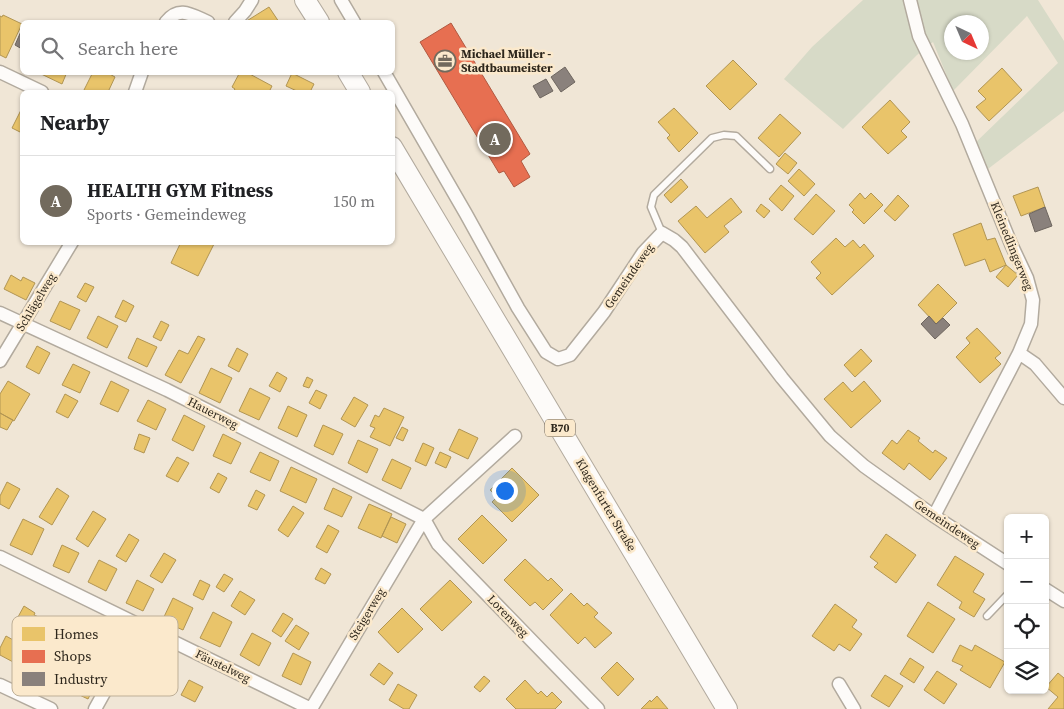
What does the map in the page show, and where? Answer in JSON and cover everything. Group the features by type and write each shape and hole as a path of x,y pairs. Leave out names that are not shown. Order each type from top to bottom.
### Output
{"main road":[{"path":"305,0 318,20"},
{"path":"350,75 359,90"},
{"name":"Klagenfurter Straße","path":"395,152 728,709"}],"street":[{"path":"236,20 245,12 252,0"},
{"path":"341,0 353,20"},
{"name":"Kleinedlingerweg","path":"910,0 919,36 962,124 1011,244 1027,278 1033,300 1031,324 1019,353 934,516"},
{"path":"168,20 171,16 180,12 203,20"},
{"path":"0,72 38,90"},
{"path":"136,90 141,75"},
{"name":"Gemeindeweg","path":"386,75 394,90"},
{"name":"Gemeindeweg","path":"395,91 518,308 546,352 558,359 570,355 604,312 643,253 662,233 682,247 782,378 830,436 864,466 934,516 1004,561"},
{"name":"Schlägelweg","path":"0,361 70,245"},
{"name":"Hauerweg","path":"0,313 167,390 424,519"},
{"path":"1019,353 1035,364 1064,398"},
{"name":"Steigerweg","path":"311,709 424,519 515,436"},
{"name":"Lorenweg","path":"424,519 438,544 598,709"},
{"name":"Fäustelweg","path":"0,557 121,616"},
{"path":"1049,592 1064,602"},
{"name":"Fäustelweg","path":"178,644 311,709"},
{"path":"840,684 854,709"},
{"path":"0,685 12,691"},
{"path":"23,696 51,709"},
{"path":"95,709 102,696"}],"lane":[{"path":"662,233 651,206 654,195 712,138 724,135 736,136 770,169"},
{"path":"988,616 1004,598"}],"green space":[{"path":"863,0 1038,0 1064,41 1064,111 984,172 973,145 1058,63 1027,16 989,55 989,15 944,15 944,60 984,60 953,91 933,42 917,55 843,129 784,79 812,47"}],"building: Homes":[{"path":"269,7 278,20 248,20"},
{"path":"3,15 20,23 20,28 6,58 0,55 0,16 2,17"},
{"path":"733,60 757,84 730,110 706,86"},
{"path":"1002,68 1022,90 989,121 976,107 986,99 978,91"},
{"path":"43,75 66,75 62,84"},
{"path":"92,75 111,75 115,77 109,90 84,90"},
{"path":"238,75 252,75 272,86 270,90 234,90 232,87"},
{"path":"291,75 296,75 314,84 311,90 295,90 286,86"},
{"path":"890,100 910,122 901,131 907,137 888,154 862,127"},
{"path":"674,108 698,133 679,152 667,138 670,135 658,122"},
{"path":"20,112 20,132 12,128"},
{"path":"780,114 801,133 779,157 758,138"},
{"path":"785,153 797,163 788,174 776,164"},
{"path":"799,169 815,184 804,196 788,181"},
{"path":"681,179 688,187 671,203 664,195"},
{"path":"781,185 794,196 782,211 769,199"},
{"path":"1038,187 1045,207 1021,216 1013,196"},
{"path":"860,193 865,199 871,193 883,205 864,224 852,212 854,210 849,205"},
{"path":"816,194 835,211 813,235 794,219"},
{"path":"898,195 909,206 895,221 884,211"},
{"path":"731,198 742,212 724,226 729,232 705,253 678,221 696,206 707,218"},
{"path":"761,204 770,211 764,218 756,211"},
{"path":"981,223 987,240 995,238 1006,265 990,272 985,259 965,266 953,234"},
{"path":"836,238 845,247 853,240 860,248 864,244 874,256 832,295 816,278 821,273 811,262"},
{"path":"180,245 214,245 198,276 171,263"},
{"path":"1006,265 1018,275 1008,287 996,277"},
{"path":"11,275 21,281 23,277 35,283 26,300 4,289"},
{"path":"85,283 94,287 86,302 77,297"},
{"path":"938,284 957,303 936,324 918,305"},
{"path":"123,300 134,306 126,322 115,317"},
{"path":"60,301 80,310 70,330 50,321"},
{"path":"98,316 118,326 107,348 87,338"},
{"path":"161,321 169,325 161,341 153,337"},
{"path":"977,328 1001,353 995,358 1001,364 980,383 956,357 970,343 966,338"},
{"path":"198,336 205,339 181,383 165,375 179,350 188,354"},
{"path":"137,338 157,347 147,367 128,358"},
{"path":"37,346 50,353 39,374 26,367"},
{"path":"237,348 248,354 239,372 228,366"},
{"path":"861,349 872,361 855,377 844,365"},
{"path":"73,364 90,372 80,393 62,385"},
{"path":"211,368 232,378 220,403 199,393"},
{"path":"277,372 287,378 280,392 269,386"},
{"path":"307,377 313,380 309,388 303,386"},
{"path":"8,381 30,394 14,421 0,413 0,394"},
{"path":"111,381 129,390 118,412 100,404"},
{"path":"864,381 881,401 851,428 824,399 843,382 852,392"},
{"path":"250,388 270,398 259,420 239,411"},
{"path":"316,390 327,395 320,409 309,403"},
{"path":"65,394 78,401 68,418 56,412"},
{"path":"354,397 368,405 355,427 341,419"},
{"path":"148,400 166,409 156,430 137,421"},
{"path":"288,406 307,415 297,437 278,428"},
{"path":"384,408 404,417 390,446 370,437 375,428 370,426 375,415 379,417"},
{"path":"0,413 13,420 7,430 0,427"},
{"path":"184,415 205,426 193,451 172,440"},
{"path":"323,425 343,434 333,455 314,446"},
{"path":"402,427 408,430 403,441 396,438"},
{"path":"459,429 478,438 468,459 449,450"},
{"path":"908,430 920,438 918,441 933,453 935,450 947,458 930,480 909,463 904,470 882,453 892,440 897,444"},
{"path":"139,434 150,438 144,453 134,449"},
{"path":"223,434 241,443 231,464 213,456"},
{"path":"358,440 378,449 367,473 348,463"},
{"path":"423,443 434,448 426,466 415,461"},
{"path":"260,452 279,461 270,481 250,472"},
{"path":"440,452 451,457 446,468 435,463"},
{"path":"177,457 189,463 178,482 166,476"},
{"path":"392,459 411,468 401,489 382,480"},
{"path":"291,467 317,479 306,503 280,491"},
{"path":"512,468 539,495 512,522 492,502 497,497 490,490"},
{"path":"218,473 227,478 219,493 210,488"},
{"path":"7,482 20,489 9,509 0,504 0,496"},
{"path":"57,488 69,496 52,525 39,517"},
{"path":"333,488 352,497 342,517 324,509"},
{"path":"256,490 265,495 257,510 248,506"},
{"path":"369,504 392,514 381,538 358,528"},
{"path":"293,506 304,513 288,537 278,530"},
{"path":"93,511 106,519 88,547 76,539"},
{"path":"482,515 507,540 483,564 458,539"},
{"path":"391,517 406,524 397,543 382,536"},
{"path":"23,519 44,529 32,555 10,545"},
{"path":"328,525 339,531 327,553 316,547"},
{"path":"129,534 139,540 126,562 116,556"},
{"path":"886,534 916,555 896,583 874,567 878,563 870,557"},
{"path":"62,545 79,553 69,573 53,566"},
{"path":"164,553 176,560 162,583 150,576"},
{"path":"955,556 984,574 973,592 985,599 974,617 959,608 962,602 937,585"},
{"path":"525,559 548,581 551,578 563,590 543,610 535,602 530,606 504,580"},
{"path":"99,560 117,569 106,591 88,582"},
{"path":"321,568 331,574 325,584 315,579"},
{"path":"224,574 233,579 224,592 216,587"},
{"path":"137,580 154,589 143,611 126,603"},
{"path":"200,580 210,585 203,600 193,595"},
{"path":"450,580 472,602 442,631 420,609"},
{"path":"240,591 255,600 245,615 231,606"},
{"path":"571,593 584,606 587,603 598,613 594,617 612,633 595,648 585,637 578,644 550,615"},
{"path":"173,598 193,608 183,630 178,628 178,616 164,616"},
{"path":"928,602 955,619 933,653 907,636"},
{"path":"835,604 857,620 852,627 862,634 850,651 839,644 834,651 812,636"},
{"path":"24,606 36,616 19,616"},
{"path":"402,608 423,629 398,653 378,632"},
{"path":"213,612 232,622 220,647 200,638"},
{"path":"283,613 293,619 281,637 272,631"},
{"path":"296,625 309,633 299,650 285,641"},
{"path":"252,633 271,643 259,666 240,655"},
{"path":"6,636 12,639 12,661 0,655 0,648"},
{"path":"960,645 972,651 975,645 1004,661 1004,664 990,688 960,670 963,666 952,661"},
{"path":"293,653 311,662 301,685 282,676"},
{"path":"910,658 924,667 914,683 900,674"},
{"path":"617,662 634,679 618,696 601,678"},
{"path":"379,663 393,673 384,685 370,675"},
{"path":"937,671 957,684 944,704 924,690"},
{"path":"1058,673 1064,678 1064,709 1048,709 1058,697 1049,690 1049,684"},
{"path":"885,675 903,686 889,707 871,696"},
{"path":"484,676 490,681 480,692 474,687"},
{"path":"189,680 203,687 195,702 181,695"},
{"path":"525,680 538,694 541,691 547,697 552,692 562,702 555,709 516,709 506,699"},
{"path":"398,684 417,695 409,709 404,709 389,700"},
{"path":"657,696 668,709 641,709 650,700 651,702"}],"building: Shops":[{"path":"451,23 530,154 521,161 530,177 514,187 504,171 499,173 420,42"}],"building: Industry":[{"path":"20,34 20,48 15,45"},
{"path":"565,67 575,82 561,92 551,77"},
{"path":"546,79 553,91 540,98 533,86"},
{"path":"1045,207 1052,226 1035,232 1029,214"},
{"path":"929,316 936,324 943,318 950,325 935,339 921,324"}],"place":[{"name":"Michael Müller - Stadtbaumeister","path":"445,61"},
{"name":"HEALTH GYM Fitness","path":"495,139"}]}
